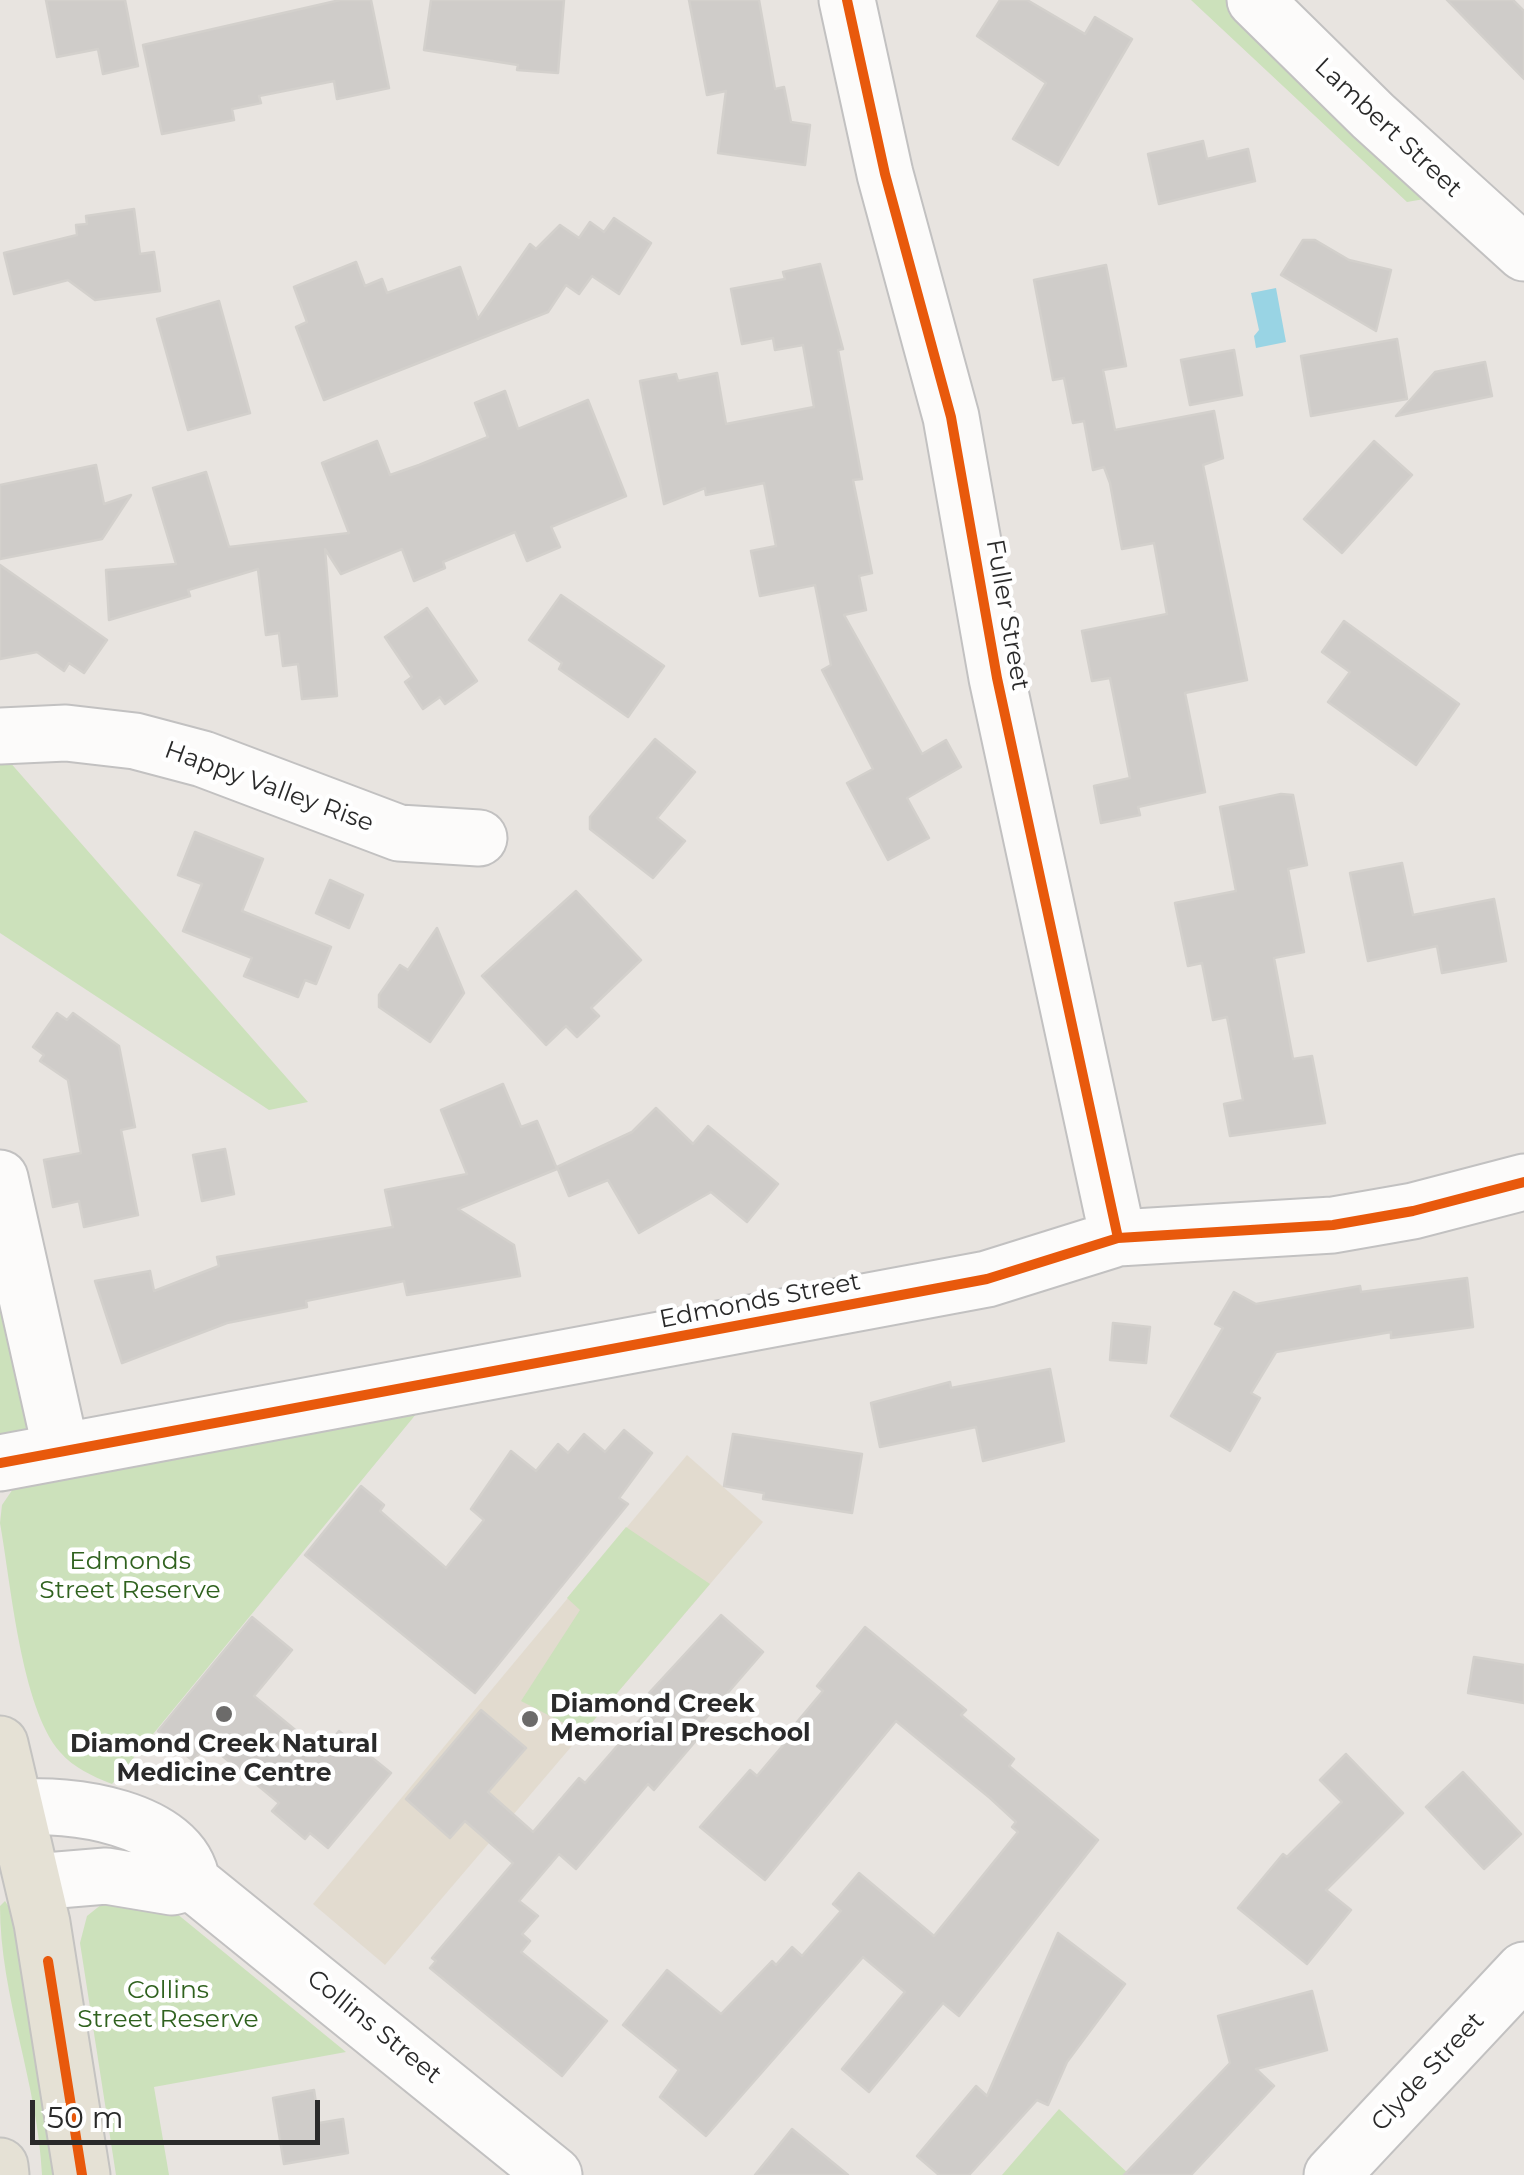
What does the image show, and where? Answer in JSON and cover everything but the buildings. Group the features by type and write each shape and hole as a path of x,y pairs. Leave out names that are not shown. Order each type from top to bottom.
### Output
{"main road":[{"path":"0,1744 17,1880 82,2175"},
{"path":"0,2166 1,2175"}],"street":[{"name":"Fuller Street","path":"847,0 886,174 951,416 996,678 1118,1238"},
{"name":"Lambert Street","path":"1256,0 1373,116 1524,254"},
{"name":"Happy Valley Rise","path":"0,736 66,733 135,741 204,759 398,833 479,838"},
{"path":"0,1178 60,1450"},
{"name":"Edmonds Street","path":"0,1463 987,1279 1118,1238 1333,1225 1413,1211 1524,1182"},
{"name":"Collins Street","path":"8,1811 72,1806 119,1818 174,1848 190,1869 192,1882 554,2175"},
{"path":"17,1880 106,1876 172,1887 192,1882"},
{"name":"Clyde Street","path":"1332,2175 1524,1970"}],"shaded area":[{"name":"Diamond Creek Memorial Preschool","path":"687,1455 763,1522 385,1965 313,1904"}],"green space":[{"path":"1191,0 1232,0 1436,197 1407,202"},
{"path":"0,752 308,1102 269,1110 0,933"},
{"path":"0,1281 36,1428 0,1435"},
{"name":"Edmonds Street Reserve","path":"426,1402 112,1784 65,1758 47,1732 36,1706 14,1610 0,1523 2,1505 17,1483"},
{"path":"626,1527 710,1584 583,1733 521,1701 580,1610 567,1598"},
{"name":"Collins Street Reserve","path":"107,1900 176,1913 346,2052 154,2087 169,2175 116,2175 80,1943 87,1916"},
{"path":"5,1901 17,1919 63,2175 42,2175 34,2107 6,1973 0,1906"},
{"path":"1059,2109 1130,2175 1002,2175"}],"water":[{"path":"1276,288 1286,342 1256,348 1254,336 1259,330 1251,293"}],"cycle path":[{"path":"847,0 885,174 951,417 997,678 1118,1238"},
{"path":"0,1463 987,1279 1118,1238 1333,1225 1413,1211 1524,1182"},
{"path":"48,1961 82,2175"}],"place":[{"name":"Diamond Creek Natural Medicine Centre","path":"224,1714"},
{"name":"Diamond Creek Memorial Preschool","path":"530,1719"}]}
